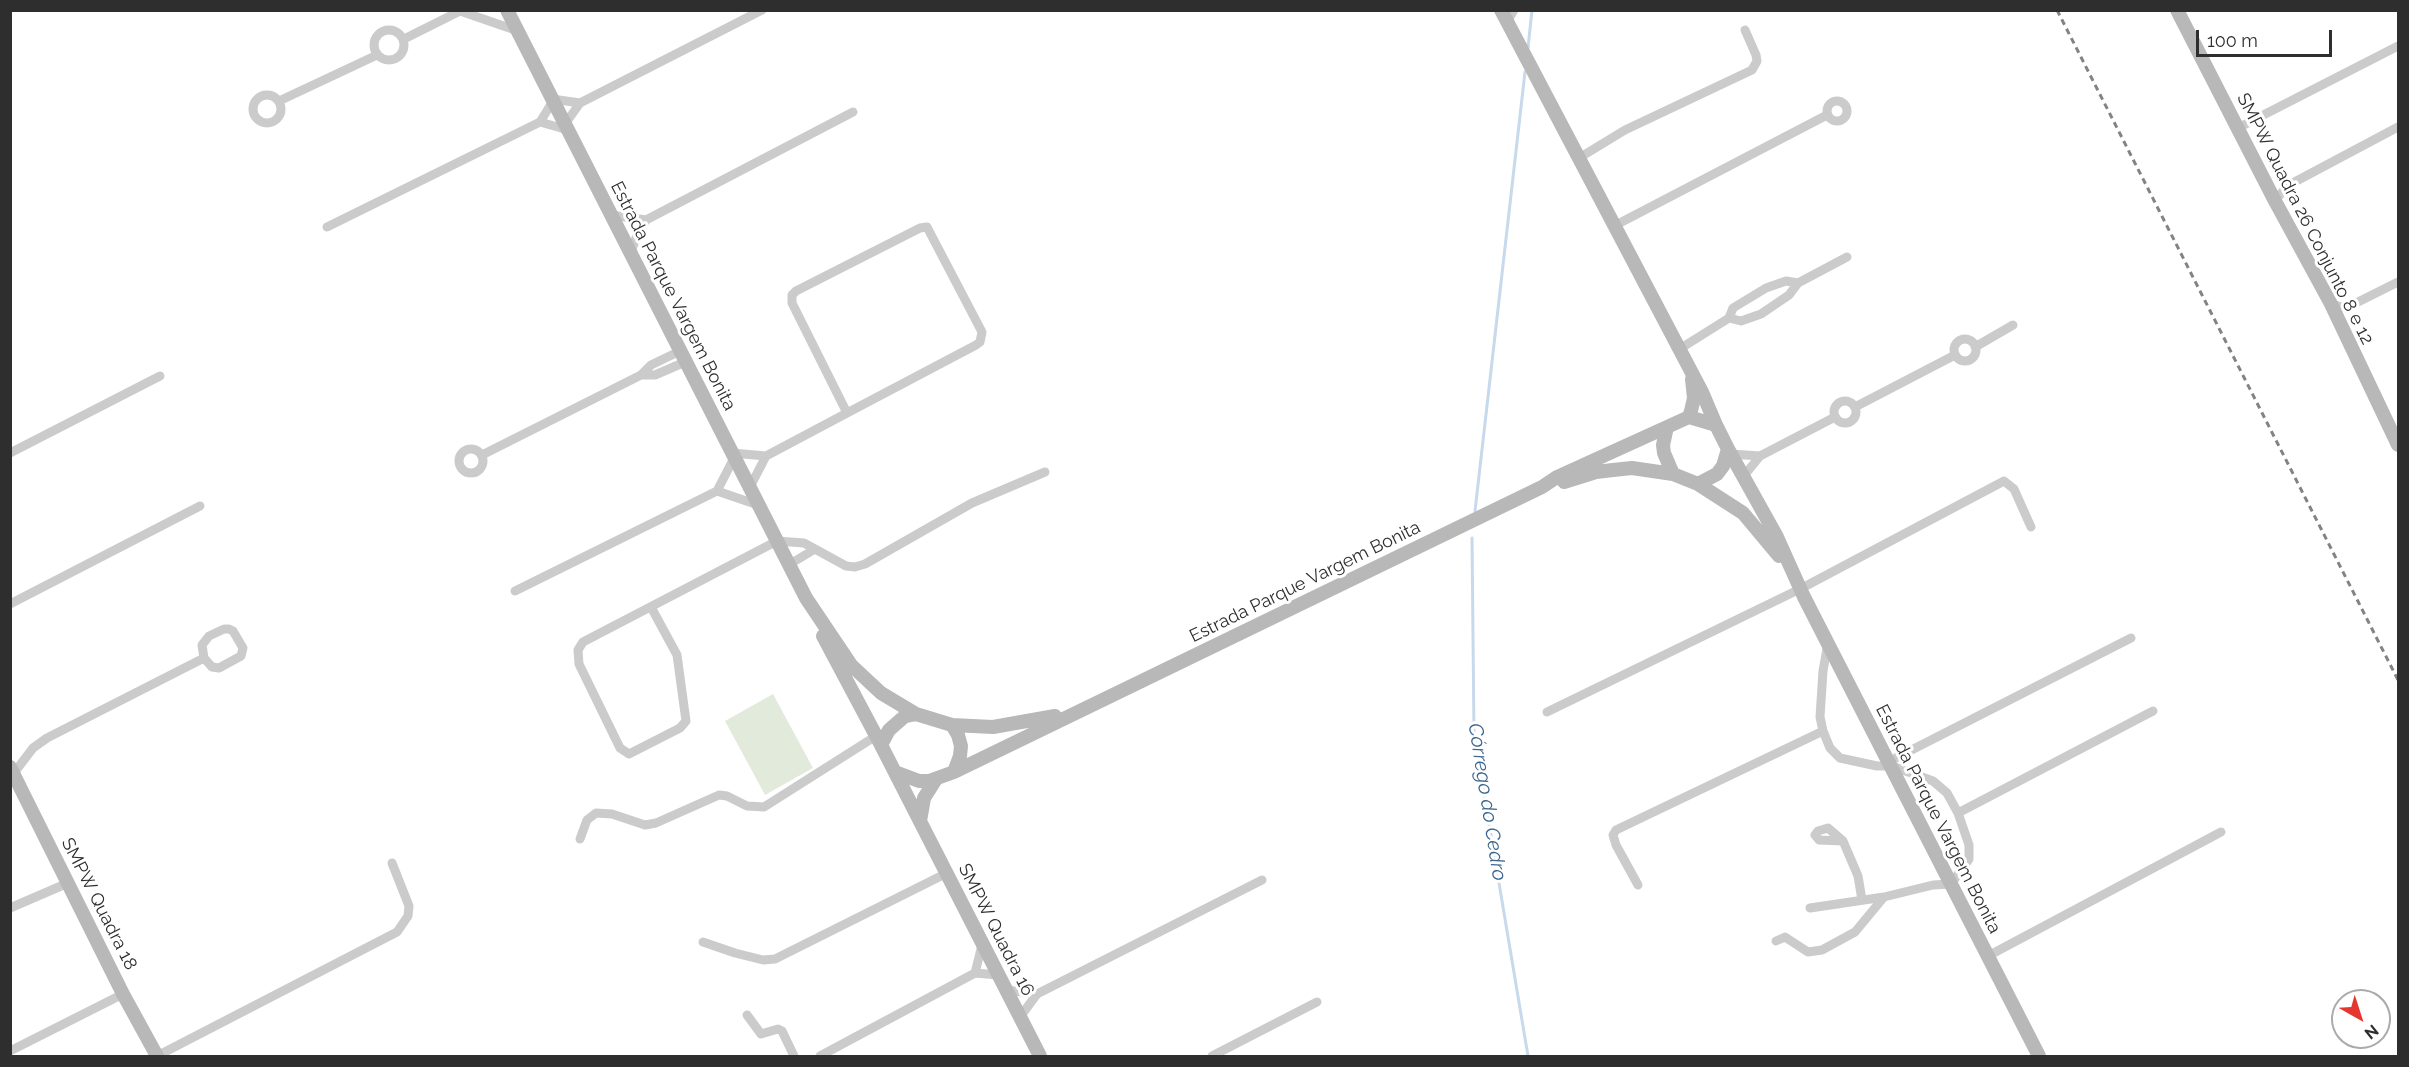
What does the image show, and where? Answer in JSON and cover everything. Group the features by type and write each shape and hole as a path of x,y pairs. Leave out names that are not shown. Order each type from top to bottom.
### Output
{"main road":[{"name":"Estrada Parque Vargem Bonita","path":"507,10 790,564 831,654 878,741"},
{"name":"SMPW Quadra 26 Conjunto 8 e 12","path":"2177,10 2393,424 2398,445"},
{"path":"1507,14 1678,350 1702,392 1730,451 1717,474 1698,484 1673,474 1664,453 1663,445 1667,427 1689,417 1716,425"},
{"path":"1689,417 1694,398 1691,374"},
{"name":"Estrada Parque Vargem Bonita","path":"954,772 1542,487 1557,477 1667,427"},
{"name":"Estrada Parque Vargem Bonita","path":"1730,451 2039,1056"},
{"name":"Estrada Parque Vargem Bonita","path":"1542,487 1596,472 1632,468 1673,474"},
{"name":"Estrada Parque Vargem Bonita","path":"1698,484 1743,513 1778,554 1801,592"},
{"name":"Estrada Parque Vargem Bonita","path":"807,598 841,651 862,676 881,693 916,714"},
{"name":"Estrada Parque Vargem Bonita","path":"952,725 993,727 1042,720 1083,709"},
{"path":"916,714 952,725 961,746 960,756 954,772 936,779 919,781 895,772 878,741 905,716 916,714"},
{"name":"SMPW Quadra 16","path":"895,772 1040,1056"},
{"name":"SMPW Quadra 18","path":"13,777 157,1056"},
{"path":"920,821 924,798 936,779"}],"street":[{"path":"540,122 566,127 580,103 762,10"},
{"path":"404,39 460,11 518,31"},
{"path":"390,30 398,32 404,39 405,48 401,56 394,60 385,60 377,55 374,47 375,39 381,32 390,30"},
{"path":"1579,158 1634,126 1752,70 1757,62 1756,55 1745,30"},
{"path":"2238,128 2398,46"},
{"path":"279,101 377,55"},
{"path":"327,227 540,122 553,100 580,103"},
{"path":"630,252 646,220 853,112"},
{"path":"1614,225 1827,115"},
{"path":"2275,201 2287,186 2398,127"},
{"path":"2266,184 2287,186"},
{"path":"611,215 646,220"},
{"path":"515,591 717,491 733,455 766,456 976,345 982,339 982,332 927,227 796,291 792,296 792,303 847,413"},
{"path":"1729,318 1741,321 1761,314 1789,295 1798,283 1847,256"},
{"path":"1678,350 1729,318 1733,308 1766,288 1786,281 1798,283"},
{"path":"2331,304 2346,308 2398,282"},
{"path":"2340,323 2346,308"},
{"path":"1975,347 2013,325"},
{"path":"1970,340 1975,347 1975,354 1971,359 1960,360 1955,355 1954,347 1959,341 1970,340"},
{"path":"1855,407 1955,355"},
{"path":"482,455 641,375 651,365 683,356"},
{"path":"10,453 160,376"},
{"path":"1847,400 1855,407 1856,414 1850,422 1843,423 1835,417 1835,406 1840,402 1847,400"},
{"path":"1743,477 1760,456 1835,417"},
{"path":"1730,451 1760,456"},
{"path":"750,487 766,456"},
{"path":"651,607 677,655 686,721 680,728 629,754 620,748 579,664 577,654 583,642 777,541 804,543 846,566 855,567 866,564 972,503 1045,472"},
{"path":"1547,712 1801,592 2004,481 2014,489 2031,527"},
{"path":"717,491 758,505"},
{"path":"10,604 200,506"},
{"path":"790,564 815,549"},
{"path":"224,629 233,632 243,648 241,656 219,668 212,667 204,658 201,648 204,641 224,629"},
{"path":"1827,643 1820,717 1823,731 1830,748 1840,758 1877,766 1891,764 2131,638"},
{"path":"13,777 33,748 47,738 204,658"},
{"path":"1958,813 2153,711"},
{"path":"1638,885 1616,846 1613,835 1616,830 1823,731"},
{"path":"580,839 587,820 596,813 612,814 645,825 656,823 719,795 727,796 747,806 764,807 878,741"},
{"path":"1810,908 1884,897 1933,885 1951,884 1969,859 1969,845 1958,813 1947,793 1933,781 1891,764"},
{"path":"1988,956 2221,832"},
{"path":"1843,841 1858,876 1862,900"},
{"path":"157,1056 397,932 408,916 409,906 392,863"},
{"path":"703,942 735,953 764,960 775,960 947,873"},
{"path":"1020,1017 1037,994 1262,880"},
{"path":"10,908 68,883"},
{"path":"1776,941 1785,937 1808,952 1822,950 1855,932 1884,897"},
{"path":"975,973 982,945"},
{"path":"820,1056 975,973 998,975"},
{"path":"1006,990 1037,994"},
{"path":"10,1051 123,994"},
{"path":"1212,1056 1317,1002"},
{"path":"747,1015 761,1034 778,1029 782,1031 794,1056"}],"green space":[{"path":"773,694 813,768 765,795 725,721"}],"waterway":[{"path":"1528,48 1532,10"},
{"path":"1475,511 1525,72"},
{"name":"Córrego do Cedro","path":"1472,538 1474,734 1528,1056"}],"railway":[{"path":"2057,10 2398,680"}]}
